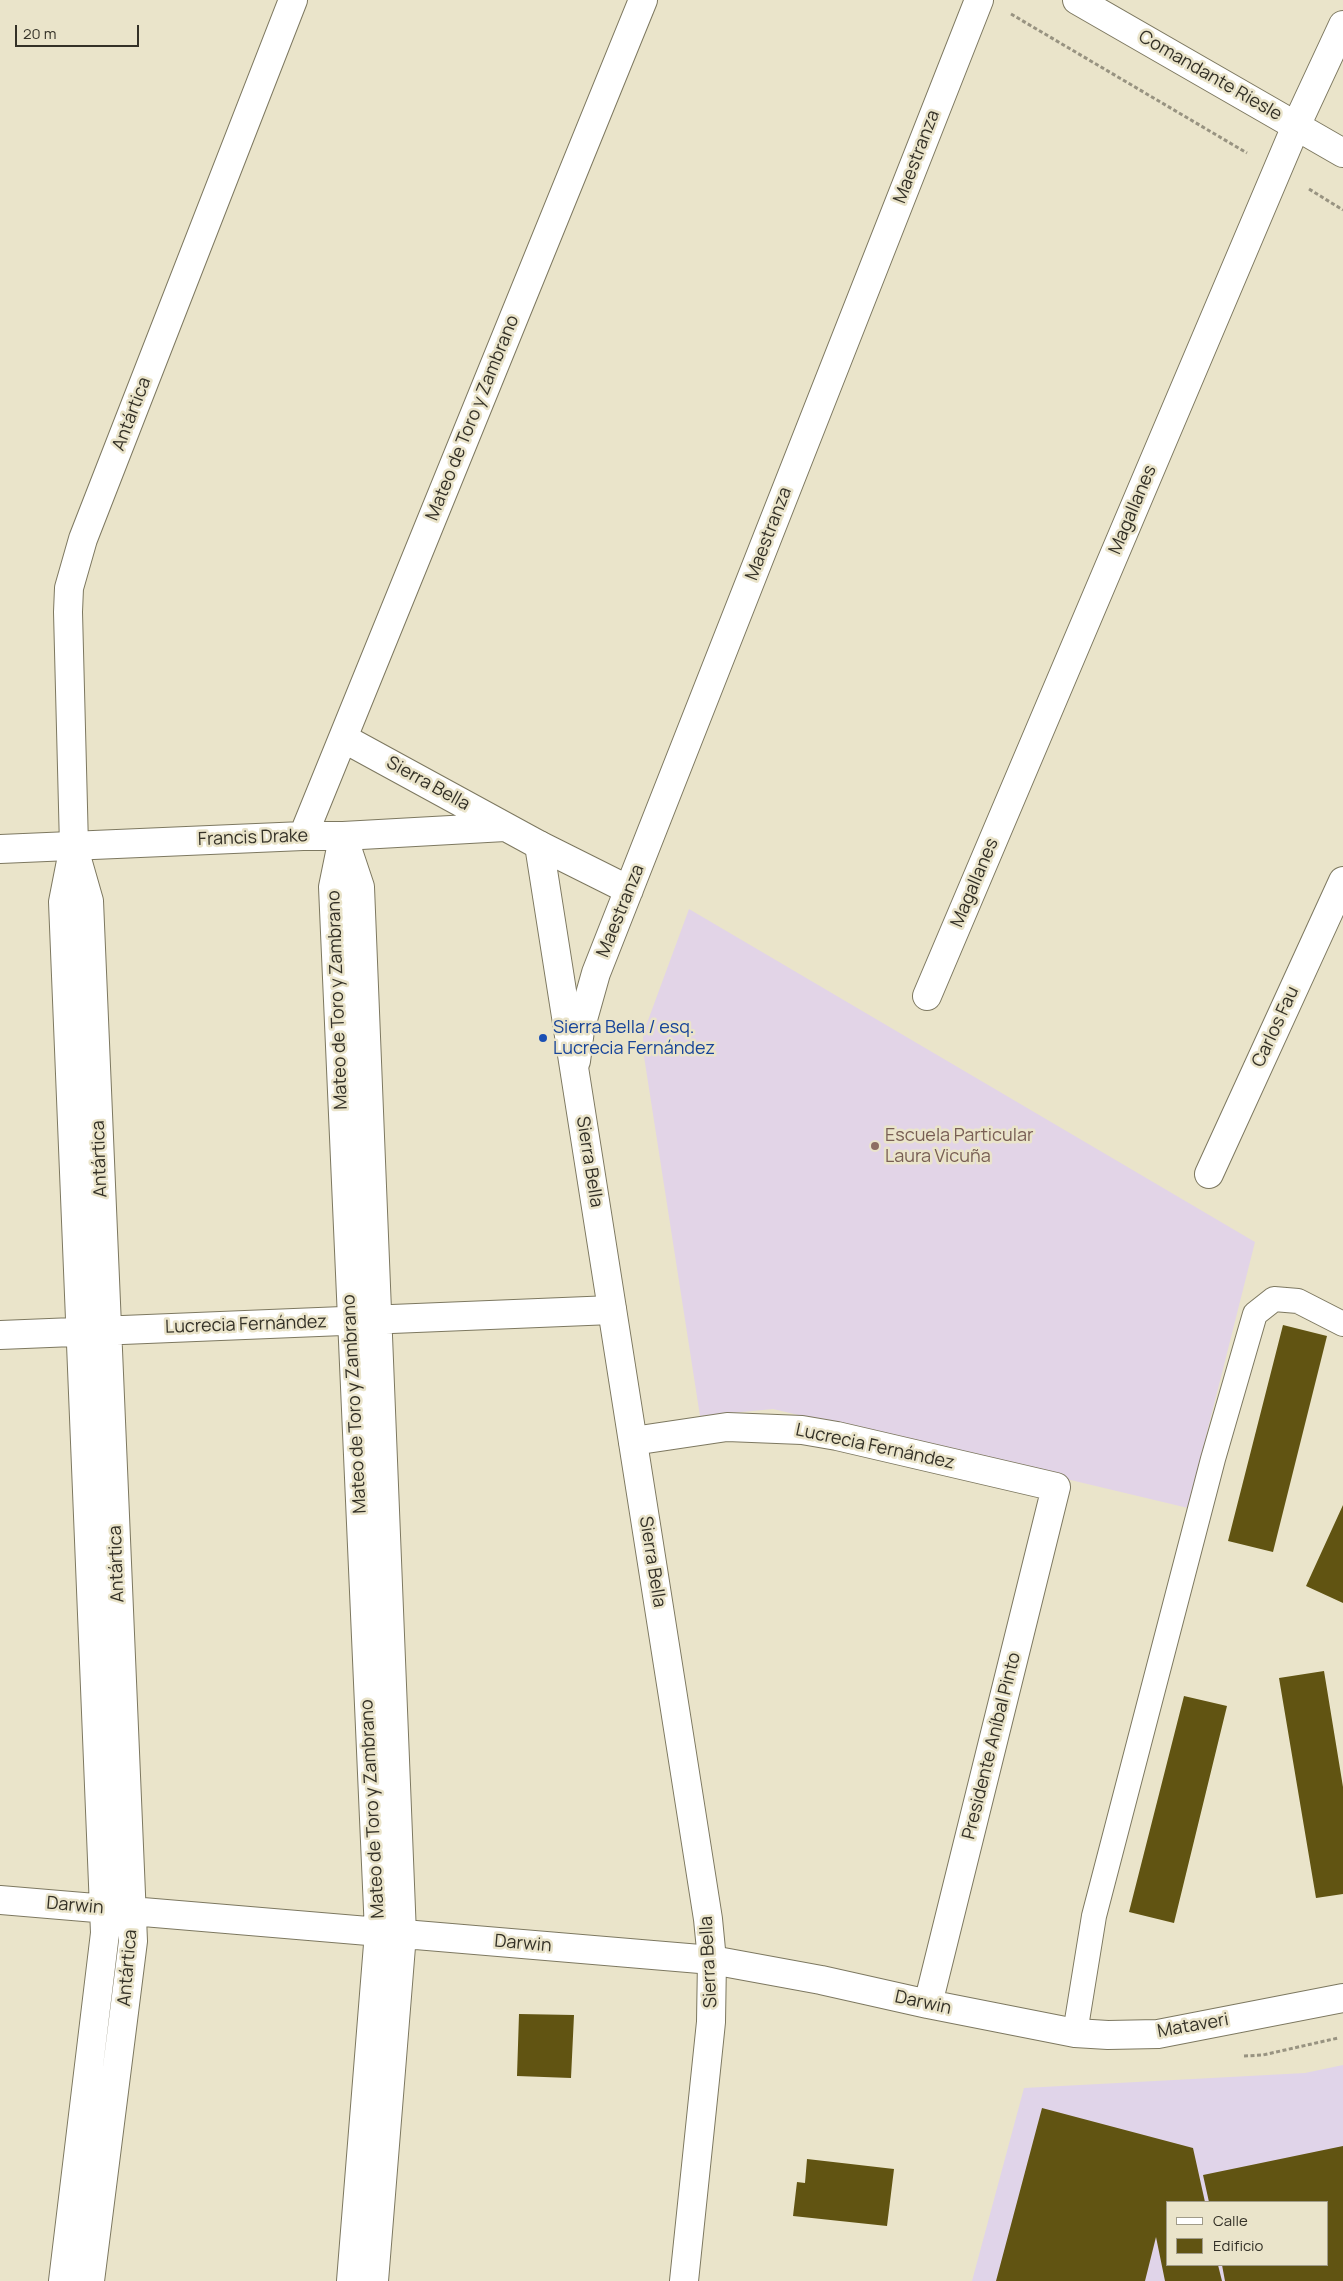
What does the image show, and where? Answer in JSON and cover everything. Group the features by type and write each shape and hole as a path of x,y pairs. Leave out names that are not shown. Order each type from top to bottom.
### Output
{"street":[{"name":"Antártica","path":"63,2281 105,1933 63,902 74,846 69,588 73,568 293,0"},
{"name":"Mateo de Toro y Zambrano","path":"303,836 643,0"},
{"name":"Maestranza","path":"575,1072 580,1030 587,1001 979,0"},
{"name":"Comandante Riesle","path":"1077,0 1343,152"},
{"name":"Magallanes","path":"927,996 1296,126 1343,25"},
{"name":"Sierra Bella","path":"343,738 506,828 629,890"},
{"name":"Francis Drake","path":"0,849 506,828"},
{"name":"Mateo de Toro y Zambrano","path":"343,836 333,887 364,1320 391,1933 374,2281"},
{"name":"Sierra Bella","path":"539,845 708,1919 712,1960 712,2022 684,2281"},
{"name":"Antártica","path":"74,846 90,900 132,1911 132,1950 90,2281"},
{"name":"Carlos Fau","path":"1209,1174 1343,881"},
{"name":"Lucrecia Fernández","path":"0,1335 612,1310"},
{"name":"Lucrecia Fernández","path":"633,1441 727,1427 802,1430 837,1436 1056,1487"},
{"name":"Presidente Aníbal Pinto","path":"928,2004 1056,1487"},
{"name":"Darwin","path":"0,1900 712,1960 821,1980 1040,2026"},
{"name":"Mateo de Toro y Zambrano","path":"351,2281 391,1933"},
{"name":"Mataveri","path":"1040,2026 1075,2033 1108,2035 1158,2034 1343,1998"}],"lane":[{"path":"1075,2033 1094,1916 1213,1459 1255,1314 1274,1299 1298,1301 1343,1324"}],"path":[{"path":"1004,10 1343,210"}],"shaded area":[{"name":"Escuela Particular Laura Vicuña","path":"689,909 1255,1242 1188,1508 773,1409 700,1416 643,1050 643,1034"},
{"path":"1343,2065 1343,2281 972,2281 1024,2088 1305,2073"}],"building":[{"path":"1283,1325 1327,1336 1273,1552 1228,1541"},
{"path":"1343,1505 1343,1603 1306,1586"},
{"path":"1324,1671 1343,1787 1343,1894 1316,1898 1279,1678"},
{"path":"1184,1696 1227,1706 1174,1923 1129,1912"},
{"path":"519,2014 574,2015 571,2078 517,2076"},
{"path":"1042,2108 1193,2148 1205,2201 1166,2201 1166,2266 1218,2266 1222,2281 1165,2281 1156,2237 1145,2281 996,2281"},
{"path":"1343,2146 1343,2281 1225,2281 1222,2266 1328,2266 1328,2201 1209,2201 1203,2175"},
{"path":"807,2159 894,2169 887,2226 793,2216 797,2182 805,2183"}],"place":[{"name":"Sierra Bella / esq. Lucrecia Fernández","path":"543,1038"},
{"name":"Escuela Particular Laura Vicuña","path":"875,1146"}]}
